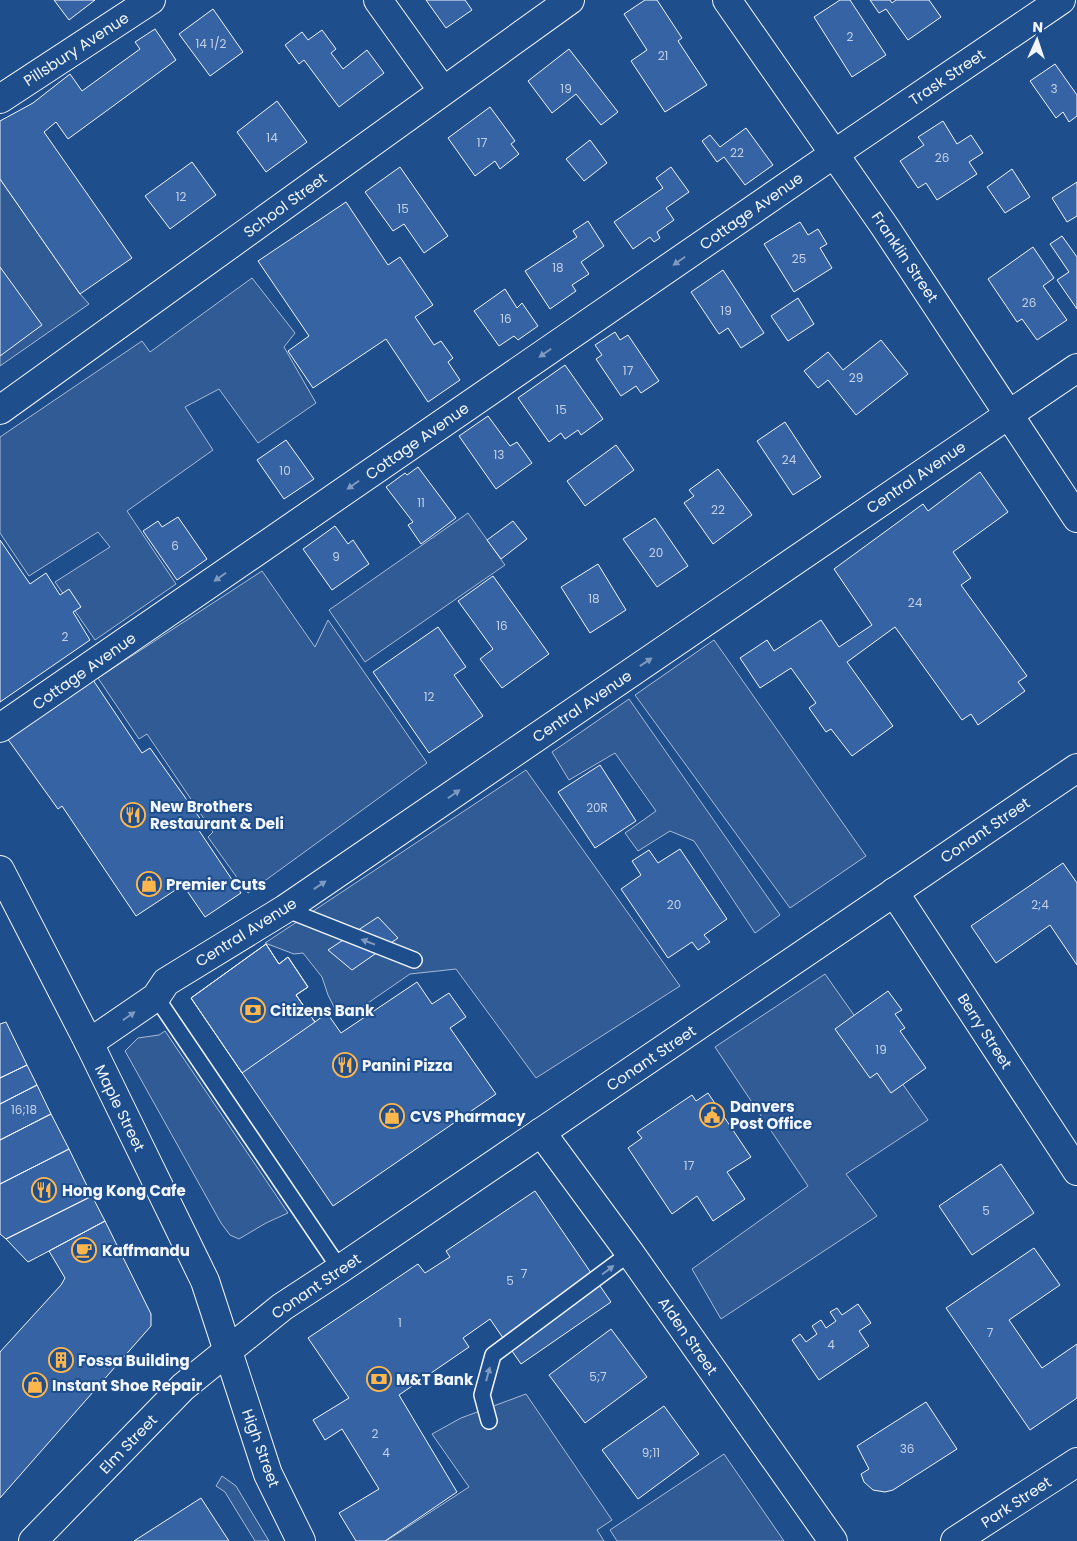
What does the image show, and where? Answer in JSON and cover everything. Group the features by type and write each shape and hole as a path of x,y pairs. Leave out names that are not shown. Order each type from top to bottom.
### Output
{"street":[{"name":"Pillsbury Avenue","path":"0,99 151,0"},
{"path":"378,0 443,91"},
{"name":"School Street","path":"0,410 570,0"},
{"name":"Franklin Street","path":"727,0 891,235 1077,518"},
{"name":"Trask Street","path":"834,154 1061,0"},
{"name":"Cottage Avenue","path":"0,728 834,154"},
{"name":"Central Avenue","path":"89,1044 156,997 166,982 285,909 1077,368"},
{"name":"Conant Street","path":"228,1352 282,1307 1077,768"},
{"name":"Maple Street","path":"0,870 89,1044 205,1281 228,1352"},
{"name":"Berry Street","path":"894,892 1077,1171"},
{"name":"Alden Street","path":"541,1132 630,1253 833,1541"},
{"name":"Elm Street","path":"33,1541 183,1387 228,1352"},
{"name":"High Street","path":"228,1352 268,1474 301,1541"},
{"name":"Park Street","path":"955,1541 1077,1462"}],"lane":[{"path":"285,909 414,960"},
{"path":"156,997 340,1269"},
{"path":"489,1421 482,1395 493,1355 630,1253"}],"shaded area":[{"path":"0,179 80,294 89,304 0,366"},
{"path":"252,278 295,333 284,347 316,403 258,443 219,389 185,407 213,450 127,511 176,584 95,640 55,582 110,547 98,532 29,576 0,533 0,437 142,341 150,352"},
{"path":"468,513 505,565 365,662 329,610"},
{"path":"262,571 315,647 328,620 427,763 248,893 208,837 213,832 147,734 139,739 98,678"},
{"path":"714,640 866,856 790,908 635,695"},
{"path":"629,699 780,915 755,933 694,841 670,831 638,851 625,833 656,811 615,753 569,780 552,752"},
{"path":"526,770 680,986 536,1078 456,969 410,974 352,1014 338,1015 322,977 303,953 294,954 265,943"},
{"path":"825,974 928,1120 846,1174 877,1216 721,1319 692,1269 808,1186 715,1047"},
{"path":"165,1031 288,1213 239,1239 230,1235 221,1223 125,1051 138,1038 159,1035"},
{"path":"526,1394 612,1520 597,1530 604,1541 386,1541 469,1487 432,1434 461,1418"},
{"path":"724,1454 784,1541 617,1541 610,1530"},
{"path":"222,1476 236,1486 269,1541 255,1541 225,1492 216,1486"}],"building":[{"path":"54,0 95,0 69,20"},
{"path":"426,0 465,0 472,10 446,28"},
{"path":"645,0 657,0 682,38 678,41 707,85 665,112 631,61 647,50 624,14"},
{"path":"840,0 850,0 886,55 852,77 814,17"},
{"path":"870,0 890,0 892,3 896,0 929,0 941,17 908,40 886,9 879,13"},
{"path":"213,9 243,52 210,76 179,34"},
{"path":"155,29 176,60 68,139 56,122 44,132 132,258 80,294 0,179 0,121 33,103 70,74 82,91 140,49 135,42"},
{"path":"322,30 336,49 331,53 343,69 367,50 384,73 339,107 304,60 299,64 285,45 302,32 308,40"},
{"path":"569,49 618,112 601,125 576,94 552,113 528,81"},
{"path":"1055,64 1077,95 1077,116 1069,122 1063,112 1056,118 1030,81"},
{"path":"277,101 307,142 266,172 237,132"},
{"path":"490,107 515,141 511,144 519,154 500,169 495,161 475,176 448,138"},
{"path":"943,121 957,144 971,135 983,153 969,162 977,174 937,200 926,183 918,188 900,161 924,145 918,137"},
{"path":"746,128 773,165 745,185 724,157 717,162 702,141 710,135 720,147"},
{"path":"590,140 607,163 584,181 566,159"},
{"path":"192,162 216,195 170,229 145,196"},
{"path":"400,167 448,236 424,253 404,224 393,231 365,192"},
{"path":"671,167 689,192 666,208 674,220 657,232 660,238 654,242 650,237 633,249 614,222 663,188 656,178"},
{"path":"1012,169 1030,197 1005,213 987,187"},
{"path":"1077,182 1077,216 1067,222 1052,198"},
{"path":"346,202 388,265 400,257 433,305 415,317 434,345 441,341 453,358 448,362 460,380 428,402 386,339 313,388 288,351 309,336 258,261"},
{"path":"588,221 604,246 581,262 589,274 572,285 576,291 550,309 525,271 577,237 573,231"},
{"path":"800,222 808,235 818,229 827,244 820,248 832,268 794,292 764,244"},
{"path":"1062,236 1077,257 1077,309 1057,280 1069,272 1050,244"},
{"path":"1033,247 1054,278 1043,286 1067,320 1037,340 1022,319 1017,322 988,279"},
{"path":"0,267 42,325 0,356"},
{"path":"723,270 764,333 741,348 728,328 719,334 691,292"},
{"path":"505,289 517,308 522,303 538,326 518,340 514,336 499,346 474,311"},
{"path":"798,298 814,324 788,341 771,316"},
{"path":"615,332 620,340 628,335 659,381 641,393 636,386 621,396 596,359 602,355 595,345"},
{"path":"881,340 908,374 856,415 828,380 818,388 804,371 828,352 843,370"},
{"path":"565,365 603,419 581,435 578,430 565,439 561,433 549,442 518,398"},
{"path":"488,416 510,446 517,442 532,463 496,489 459,436"},
{"path":"785,422 821,477 793,495 757,441"},
{"path":"286,440 314,479 284,499 257,460"},
{"path":"616,445 634,470 585,506 567,481"},
{"path":"418,467 456,518 421,544 408,525 413,522 386,487 405,473 407,475"},
{"path":"718,469 752,515 713,544 684,503 694,496 689,490"},
{"path":"980,472 1008,512 953,552 971,578 961,585 1027,676 1018,682 1025,691 978,725 971,714 962,720 895,627 847,662 893,726 852,756 831,729 826,732 809,708 816,703 791,668 760,688 740,658 767,640 774,651 821,620 839,647 872,625 834,569 923,504 928,511"},
{"path":"178,517 207,559 177,580 143,531 158,521 162,527"},
{"path":"655,518 688,566 657,587 623,539"},
{"path":"513,521 527,539 501,559 487,540"},
{"path":"335,526 348,544 353,540 369,564 332,590 303,549"},
{"path":"0,540 30,584 46,573 60,595 69,589 81,607 73,612 90,640 0,702"},
{"path":"598,564 626,610 590,633 561,587"},
{"path":"493,576 549,654 502,688 480,659 493,649 458,601"},
{"path":"438,627 466,667 454,675 483,716 429,753 373,672"},
{"path":"91,677 142,753 150,748 204,824 198,829 241,893 205,917 183,885 136,916 62,806 58,809 7,738"},
{"path":"600,765 636,821 595,848 558,792"},
{"path":"680,849 727,919 704,935 710,942 698,950 692,942 668,958 621,889 641,875 632,861 649,850 658,863"},
{"path":"1063,863 1077,883 1077,965 1050,925 996,963 971,926"},
{"path":"378,917 398,938 352,970 328,950"},
{"name":"Citizens Bank","path":"266,944 279,964 288,957 308,987 296,995 315,1022 242,1073 191,998"},
{"path":"266,944 279,964 288,957 308,987 296,995 315,1022 327,1013 341,1033 417,982 432,1004 449,993 466,1017 450,1028 496,1094 333,1206 191,998"},
{"path":"888,991 902,1010 895,1014 905,1028 900,1031 926,1068 891,1093 877,1073 870,1078 835,1029"},
{"path":"6,1022 27,1065 0,1078 0,1024"},
{"path":"27,1065 37,1085 0,1104 0,1078"},
{"path":"37,1085 51,1114 0,1140 0,1104"},
{"path":"708,1093 751,1157 727,1172 745,1199 713,1221 697,1196 672,1214 628,1148 642,1138 637,1132 692,1095 696,1101"},
{"path":"51,1114 69,1149 0,1184 0,1140"},
{"name":"Hong Kong Cafe","path":"69,1149 92,1196 6,1239 0,1234 0,1184"},
{"path":"1001,1164 1034,1213 972,1255 939,1206"},
{"name":"M&T Bank","path":"535,1191 611,1302 521,1364 490,1319 463,1338 469,1347 399,1395 457,1492 385,1541 356,1541 339,1513 379,1489 342,1429 325,1440 313,1420 349,1398 308,1338 418,1264 425,1273 450,1257 446,1251"},
{"path":"92,1196 105,1221 28,1262 6,1239"},
{"name":"Fossa Building","path":"105,1221 151,1314 151,1326 0,1498 0,1352 61,1285 65,1278 49,1251"},
{"path":"1034,1248 1060,1285 1009,1320 1042,1368 1077,1344 1077,1398 1030,1430 946,1308"},
{"path":"858,1304 871,1323 859,1331 869,1346 819,1380 792,1340 800,1334 806,1342 817,1334 812,1326 821,1320 826,1328 836,1321 830,1312 837,1308 842,1315"},
{"path":"611,1329 647,1377 585,1423 549,1375"},
{"path":"926,1402 957,1449 893,1490 885,1492 873,1490 864,1482 861,1474 869,1469 857,1446"},
{"path":"664,1406 699,1454 638,1499 602,1450"},
{"path":"201,1498 229,1541 134,1541"}],"place":[{"name":"New Brothers Restaurant & Deli","path":"133,815"},
{"name":"Premier Cuts","path":"149,884"},
{"name":"Citizens Bank","path":"253,1010"},
{"name":"Panini Pizza","path":"345,1065"},
{"name":"Danvers Post Office","path":"712,1115"},
{"name":"CVS Pharmacy","path":"392,1116"},
{"name":"Hong Kong Cafe","path":"44,1190"},
{"name":"Kaffmandu","path":"84,1250"},
{"name":"Fossa Building","path":"61,1360"},
{"name":"M&T Bank","path":"379,1379"},
{"name":"Instant Shoe Repair","path":"35,1385"}]}
